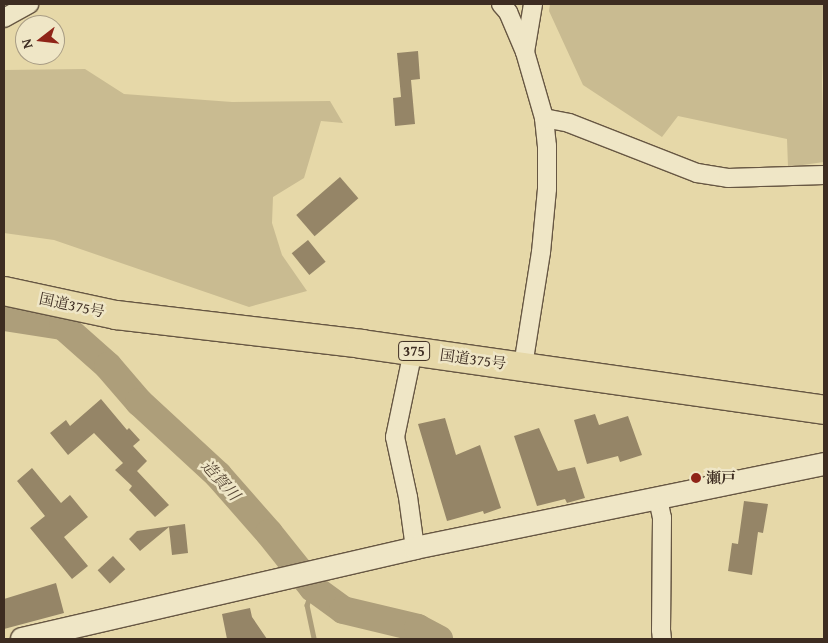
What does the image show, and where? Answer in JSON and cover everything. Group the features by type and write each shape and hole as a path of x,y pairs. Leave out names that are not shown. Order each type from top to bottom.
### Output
{"highway":[{"name":"国道375号","path":"4,291 116,315 414,351 824,410"}],"street":[{"path":"4,18 29,4"},
{"path":"501,4 508,12 524,52 544,118 547,189 541,252 523,366"},
{"path":"524,52 533,4"},
{"path":"544,118 569,123 697,173 728,178 824,175"},
{"path":"414,351 395,437 408,497 415,548"},
{"path":"22,639 415,548 824,464"},
{"path":"658,499 662,518 660,636"}],"shaded area":[{"path":"550,4 824,4 822,83 824,162 788,167 787,139 678,116 662,137 583,85 549,11"},
{"path":"85,69 124,94 232,102 330,101 343,123 321,121 304,178 273,197 272,223 282,255 307,291 249,307 54,240 4,233 4,70"}],"building":[{"path":"418,51 420,79 411,80 415,124 395,126 393,98 401,97 397,53"},
{"path":"340,177 358,198 315,236 296,215"},
{"path":"308,240 326,262 309,275 292,253"},
{"path":"101,399 127,430 129,428 140,440 133,446 147,461 137,471 169,505 155,517 129,490 132,486 115,470 123,463 94,433 68,455 50,433 66,420 70,426"},
{"path":"595,414 599,425 628,416 642,455 620,462 618,456 587,464 574,420"},
{"path":"445,418 456,455 480,445 501,508 484,514 483,511 447,521 418,424"},
{"path":"539,428 558,471 575,467 585,498 567,503 565,499 537,506 514,436"},
{"path":"32,468 61,503 70,495 88,517 64,537 88,566 72,579 30,528 45,516 17,481"},
{"path":"744,501 768,504 763,533 758,532 752,575 728,571 732,543 738,544"},
{"path":"185,524 188,553 172,555 169,527 140,551 129,539 137,531"},
{"path":"113,556 125,569 110,583 98,570"},
{"path":"56,583 64,613 4,629 4,599"},
{"path":"250,608 252,617 267,639 227,639 222,614"}],"waterway":[{"name":"造賀川","path":"4,317 63,326 108,366 139,402 218,475 269,533 313,588 343,610 418,628 439,639"},
{"path":"313,588 307,605 314,639"}],"place":[{"name":"瀬戸","path":"696,478"}]}
